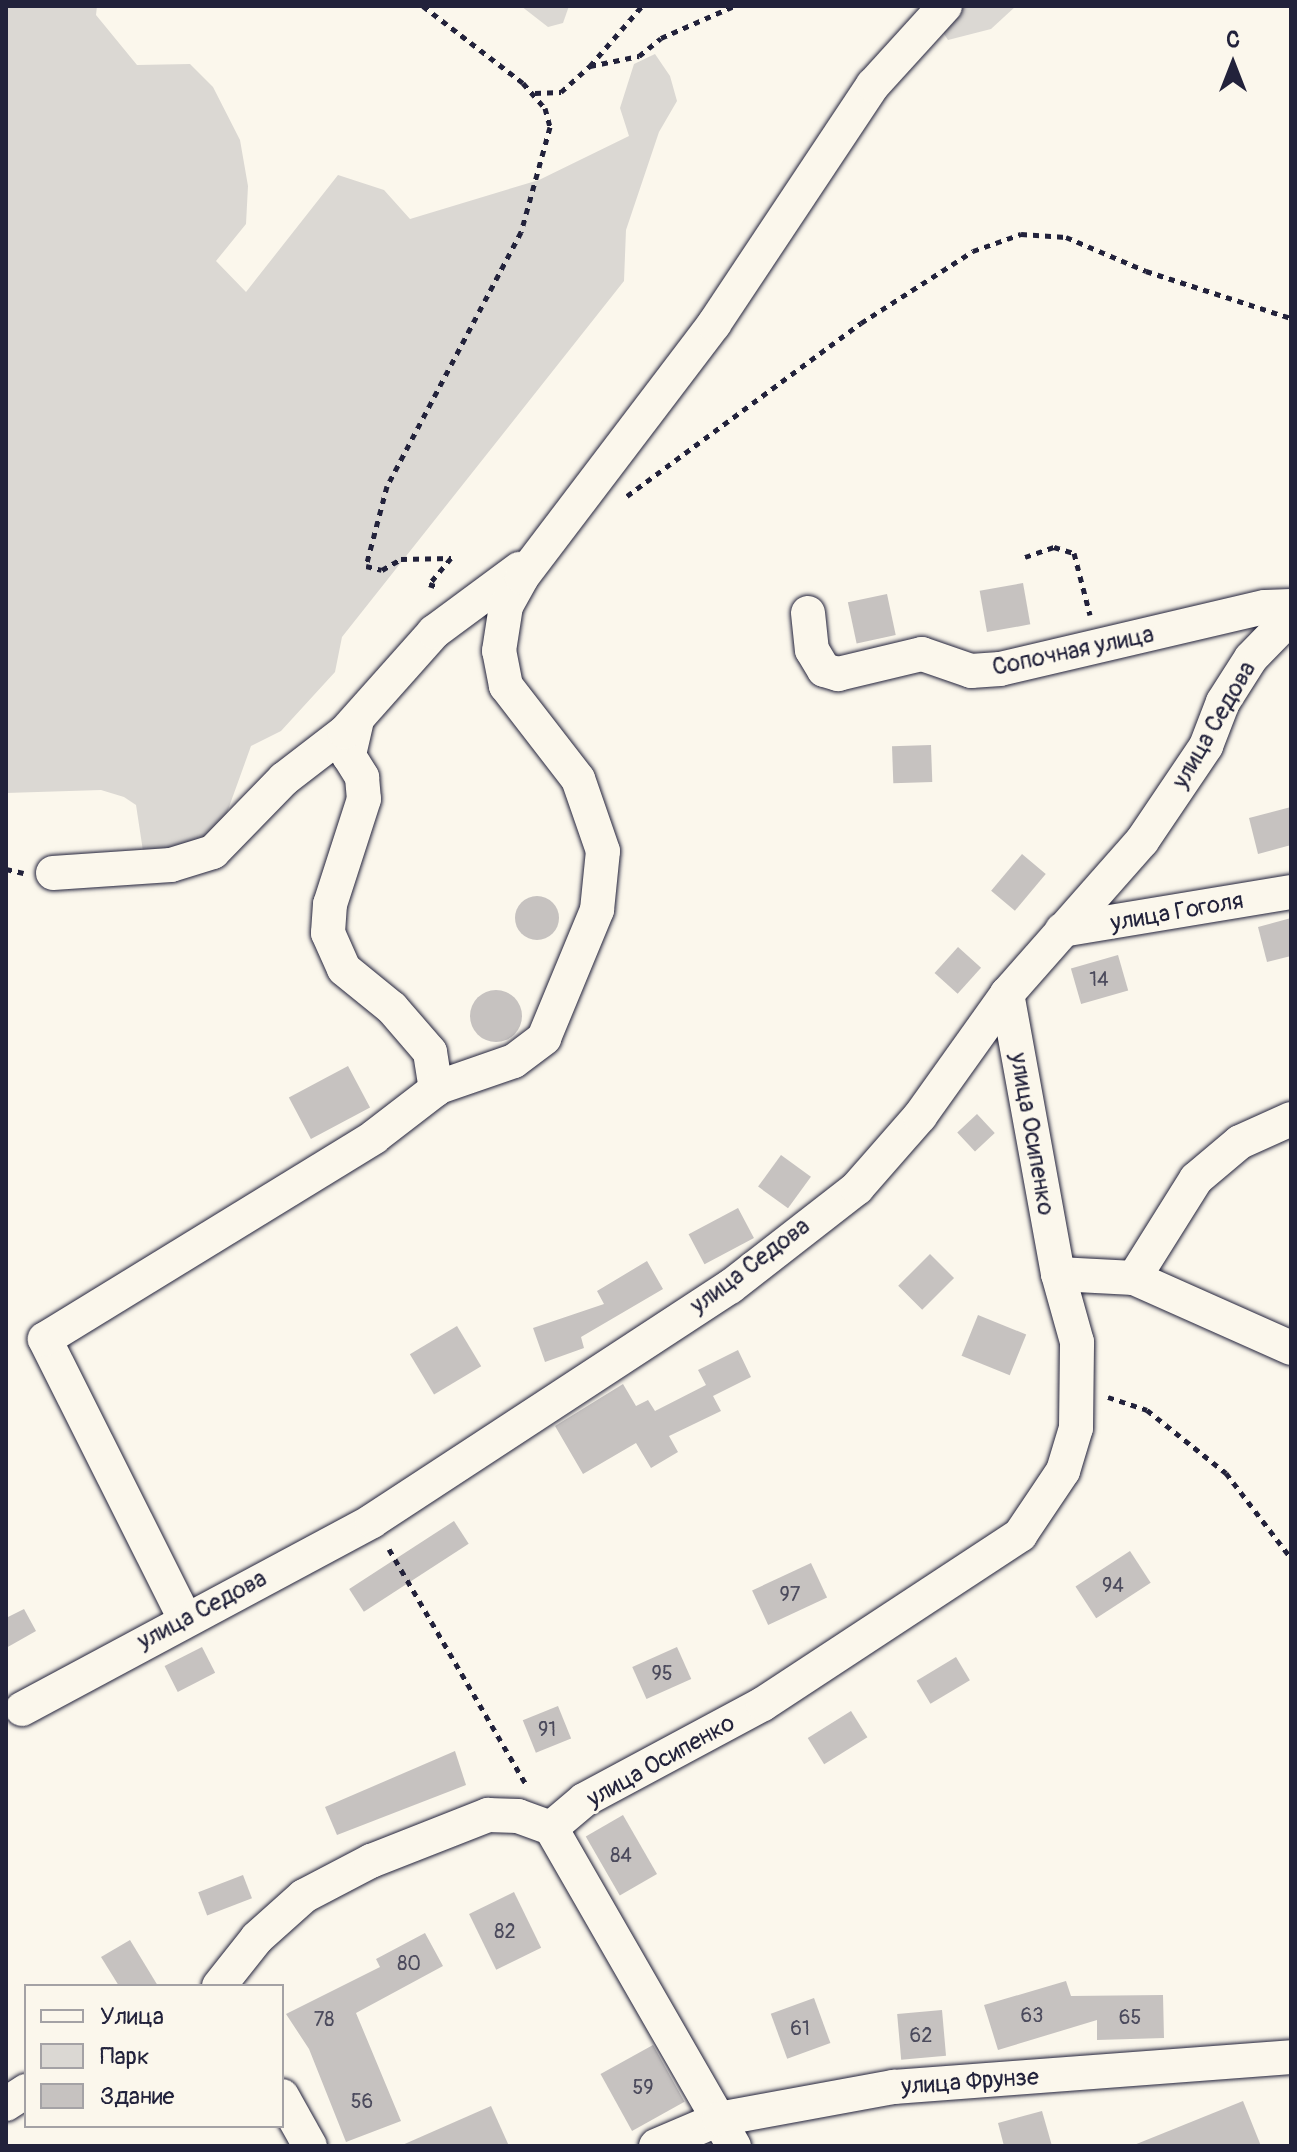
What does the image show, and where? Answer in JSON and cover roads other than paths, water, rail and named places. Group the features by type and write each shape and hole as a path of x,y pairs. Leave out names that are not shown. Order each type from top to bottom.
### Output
{"street":[{"path":"185,1619 45,1339 374,1137 436,1090 538,1046 597,910 603,851 590,804 558,752 514,702 501,666 510,598 553,535 714,324 886,68 945,6"},
{"path":"53,873 201,859 357,720 434,632 501,585 553,535"},
{"name":"Сопочная улица","path":"808,613 809,642 832,674 922,654 991,671 1265,607 1291,606"},
{"name":"улица Седова","path":"22,1709 372,1521 730,1287 857,1188 920,1116 1007,994 1142,841 1206,746 1223,702 1251,658 1291,617"},
{"path":"357,720 349,756 362,777 364,799 330,904 328,933 344,969 392,1008 430,1052 436,1090"},
{"name":"улица Гоголя","path":"1062,930 1291,892"},
{"name":"улица Осипенко","path":"551,1828 584,1800 763,1704 1020,1535 1063,1471 1076,1428 1077,1342 1058,1274 1007,994"},
{"path":"1134,1278 1196,1179 1240,1142 1291,1119"},
{"path":"1058,1274 1134,1278 1291,1348"},
{"path":"221,1984 257,1938 304,1896 371,1861 488,1815 518,1816 551,1828 727,2132"},
{"name":"улица Фрунзе","path":"656,2146 727,2132 894,2087 1291,2057"},
{"path":"6,2104 24,2092"},
{"path":"284,2100 310,2146"}]}
